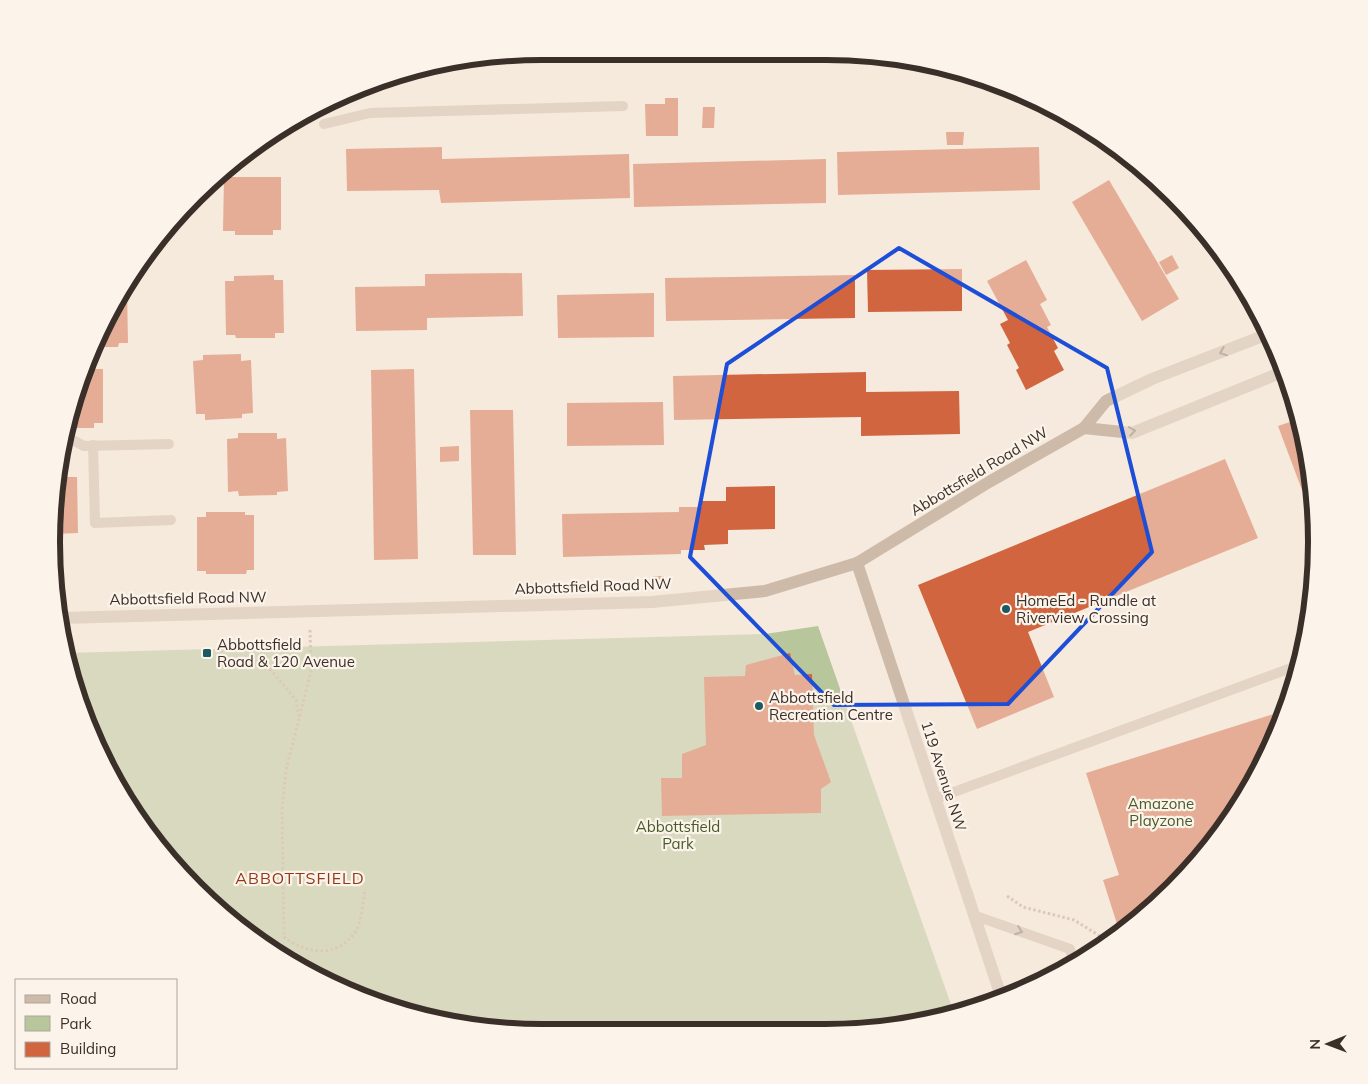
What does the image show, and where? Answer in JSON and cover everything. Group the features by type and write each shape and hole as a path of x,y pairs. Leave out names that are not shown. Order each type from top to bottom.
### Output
{"street":[{"name":"Abbottsfield Road NW","path":"66,618 652,602 765,591 856,563 989,482 1084,428 1106,401 1152,379 1261,337"},
{"path":"1084,428 1132,433 1277,374"},
{"name":"119 Avenue NW","path":"856,563 1000,991"}],"lane":[{"path":"324,124 370,113 623,106"},
{"path":"71,439 84,446 169,444"},
{"path":"93,446 95,523 172,520"},
{"path":"935,799 1291,669"},
{"path":"973,915 1070,949 1072,956"}],"path":[{"path":"310,611 311,671 286,770 282,809 284,937 298,947 323,952 343,946 357,929 366,889"},
{"path":"264,650 269,668 296,700 299,720"},
{"path":"1007,896 1023,907 1074,920 1102,937"}],"highlighted area":[{"path":"899,248 1107,368 1152,552 1008,704 834,705 690,557 727,364"}],"green space":[{"name":"Abbottsfield Park","path":"818,626 952,1008 920,1015 858,1023 510,1023 448,1015 417,1008 358,987 329,974 274,943 224,904 180,860 141,810 110,755 86,697 73,653 765,634"}],"building":[{"path":"665,98 678,98 678,136 646,136 645,104 665,104"},
{"path":"703,107 715,107 714,128 702,128"},
{"path":"946,132 964,132 963,145 947,145"},
{"path":"442,147 442,159 629,154 630,198 441,203 439,190 347,191 346,149"},
{"path":"1039,147 1040,190 838,195 837,152"},
{"path":"826,159 826,203 634,207 633,164"},
{"path":"228,177 281,177 281,230 273,230 273,235 235,235 235,231 223,231 224,180"},
{"path":"1109,180 1179,299 1142,321 1072,202"},
{"path":"1172,255 1179,268 1166,275 1159,262"},
{"path":"1026,260 1047,300 1040,304 1051,325 1047,327 1058,348 1054,351 1064,370 1026,390 1016,370 1019,368 1007,345 1010,343 1000,324 1008,320 987,281"},
{"path":"962,269 962,311 868,312 867,270"},
{"path":"522,273 523,316 427,318 427,330 356,331 355,287 425,286 425,274"},
{"path":"274,275 274,280 283,280 284,333 275,333 275,338 236,338 235,335 226,335 225,281 234,281 234,276"},
{"path":"855,275 855,318 666,321 665,278"},
{"path":"654,293 654,337 558,338 557,295"},
{"path":"127,297 128,343 119,343 118,347 102,347"},
{"path":"241,354 241,361 251,360 253,413 242,414 242,418 205,420 205,414 196,414 193,361 203,360 203,355"},
{"path":"93,369 103,369 103,423 94,423 94,428 74,428"},
{"path":"414,369 418,559 374,560 371,370"},
{"path":"866,372 866,392 959,391 960,434 861,436 861,417 674,420 673,376"},
{"path":"663,402 664,445 567,446 567,403"},
{"path":"470,410 513,410 516,555 473,555"},
{"path":"1293,421 1299,448 1306,501 1278,426"},
{"path":"238,433 277,433 277,439 286,438 288,491 277,492 277,495 239,496 238,491 228,492 227,439 238,438"},
{"path":"459,446 459,461 440,462 440,447"},
{"name":"HomeEd - Rundle at Riverview Crossing","path":"1225,459 1258,538 1028,632 1054,697 977,729 918,585"},
{"path":"64,477 77,477 78,533 60,534"},
{"path":"775,486 775,529 728,530 728,544 704,545 705,550 681,550 681,554 563,557 562,514 679,512 679,507 702,507 702,501 726,501 726,487"},
{"path":"206,512 245,512 245,515 254,515 254,570 247,570 246,574 206,574 206,571 197,571 197,517 206,517"},
{"path":"653,576 664,576 664,583 653,583"},
{"name":"Abbottsfield Recreation Centre","path":"790,653 795,675 812,674 814,735 831,782 821,789 821,813 662,816 661,778 682,778 682,754 706,745 704,677 745,676 746,665"},
{"name":"Amazone Playzone","path":"1276,713 1258,755 1227,810 1188,860 1167,883 1117,925 1103,880 1119,875 1086,773"}],"place":[{"name":"HomeEd - Rundle at Riverview Crossing","path":"1006,609"},
{"name":"Abbottsfield Road & 120 Avenue","path":"207,653"},
{"name":"Abbottsfield Recreation Centre","path":"759,706"}],"district":[{"name":"ABBOTTSFIELD","path":"300,878"}]}
